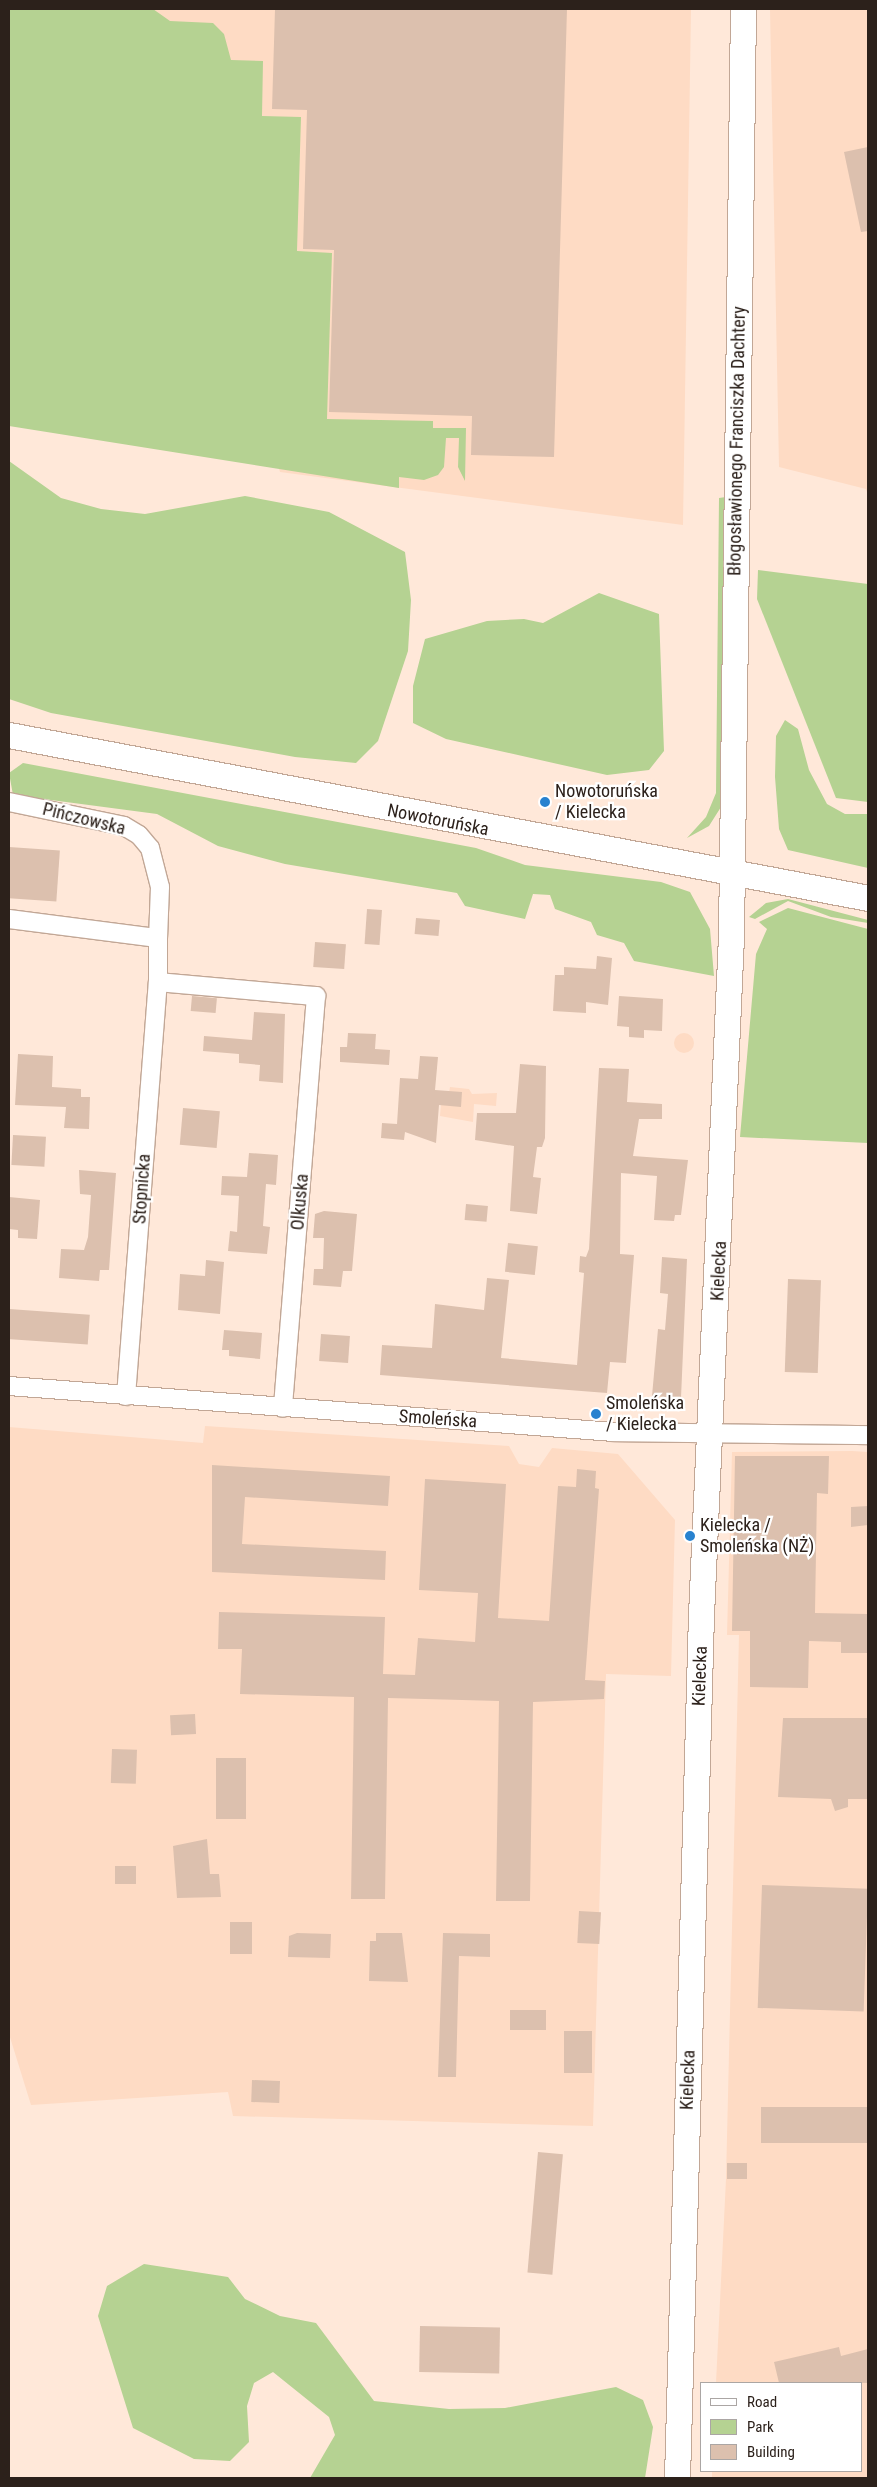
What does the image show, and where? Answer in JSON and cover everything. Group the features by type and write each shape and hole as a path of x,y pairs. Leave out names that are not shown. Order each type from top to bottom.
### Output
{"street":[{"name":"Błogosławionego Franciszka Dachtery","path":"732,873 743,9"},
{"name":"Nowotoruńska","path":"9,735 868,898"},
{"name":"Pińczowska","path":"9,802 124,826 139,835 150,848 160,887 158,982"},
{"name":"Kielecka","path":"677,2478 701,1615 712,1434 732,873"},
{"path":"9,919 158,938"},
{"name":"Olkuska","path":"158,982 316,996 283,1408"},
{"name":"Stopnicka","path":"126,1396 158,982"},
{"name":"Smoleńska","path":"9,1386 605,1431 712,1434 868,1434"}],"shaded area":[{"path":"134,9 691,9 683,525 280,472"},
{"path":"770,9 868,9 868,495 866,489 779,467"},
{"path":"680,1033 688,1033 694,1039 694,1047 688,1053 680,1053 674,1047 674,1039"},
{"path":"450,1087 469,1089 472,1094 497,1093 496,1106 474,1104 473,1122 440,1116 442,1092 449,1093"},
{"path":"205,1426 509,1446 519,1464 539,1467 552,1448 618,1454 675,1520 671,1676 606,1674 593,2126 233,2116 228,2092 31,2105 9,2034 9,1427 203,1443"},
{"path":"732,1452 868,1452 868,2478 712,2478 712,2472 862,2472 862,2382 716,2382 726,2179 739,1635 727,1635"}],"green space":[{"path":"9,9 153,9 170,21 213,23 224,34 231,60 263,61 262,116 301,117 297,251 332,253 327,419 433,421 433,428 466,428 465,481 458,467 459,438 446,438 444,467 438,475 424,480 399,477 399,488 9,426"},
{"path":"9,461 61,498 101,509 145,514 245,496 329,512 405,552 411,600 408,651 378,741 356,763 295,757 51,713 9,699"},
{"path":"726,497 721,807 709,826 687,838 706,817 716,793 719,498"},
{"path":"758,570 868,584 868,802 836,798 757,599"},
{"path":"599,593 659,614 664,751 649,770 607,775 446,739 413,723 413,686 425,639 487,621 524,619 543,623"},
{"path":"785,720 798,729 809,770 827,804 845,814 868,814 868,868 788,850 779,829 775,777 776,736"},
{"path":"23,763 476,848 525,865 661,882 690,892 710,929 714,976 634,961 624,943 597,935 591,922 555,909 550,895 533,894 525,919 465,906 457,893 285,864 218,846 157,814 13,795 9,773"},
{"path":"788,899 868,920 868,923 831,917 788,901 755,919 749,917 766,903"},
{"path":"788,908 868,929 868,1143 740,1137 756,954 767,929 759,922"},
{"path":"144,2264 228,2277 245,2299 280,2316 316,2323 374,2401 449,2409 505,2408 616,2387 643,2400 653,2427 645,2478 310,2478 335,2435 329,2417 273,2372 254,2383 247,2406 249,2442 230,2461 194,2459 133,2428 98,2316 107,2286"}],"building":[{"path":"275,9 567,9 554,457 471,455 472,416 329,412 334,250 303,249 307,110 272,109"},
{"path":"868,147 868,231 861,232 844,152"},
{"path":"9,847 60,851 56,901 9,898"},
{"path":"367,909 382,910 380,945 365,944"},
{"path":"416,918 440,920 439,936 415,934"},
{"path":"315,942 346,944 344,969 313,967"},
{"path":"597,956 612,958 608,1005 586,1002 586,1013 553,1011 555,975 564,975 564,967 596,969"},
{"path":"192,996 217,998 216,1013 191,1011"},
{"path":"619,996 663,999 662,1031 644,1030 644,1038 629,1037 629,1027 617,1026"},
{"path":"254,1012 285,1014 283,1083 259,1081 260,1065 239,1063 239,1054 203,1051 204,1036 252,1040"},
{"path":"348,1033 376,1034 375,1049 390,1050 389,1065 340,1062 340,1047 347,1047"},
{"path":"18,1054 53,1056 52,1087 81,1089 81,1097 90,1097 89,1129 64,1128 66,1107 15,1105"},
{"path":"420,1056 438,1057 435,1090 462,1092 461,1107 439,1105 436,1143 405,1132 404,1140 381,1138 382,1123 397,1124 400,1078 418,1079"},
{"path":"520,1064 546,1066 545,1138 542,1147 537,1147 533,1177 541,1178 537,1214 510,1211 514,1146 475,1140 477,1113 516,1113"},
{"path":"599,1068 629,1069 627,1102 662,1104 662,1119 639,1119 633,1156 688,1160 681,1215 675,1215 674,1221 654,1220 657,1176 621,1173 620,1254 634,1255 626,1363 610,1362 607,1393 380,1375 382,1345 432,1348 435,1304 484,1310 487,1278 509,1280 501,1358 577,1365 584,1273 579,1272 580,1256 586,1257 589,1249"},
{"path":"183,1108 220,1111 217,1148 180,1145"},
{"path":"13,1135 46,1137 44,1167 11,1165"},
{"path":"249,1153 278,1155 276,1185 266,1184 263,1226 270,1227 267,1254 228,1251 230,1231 237,1232 239,1196 221,1195 222,1176 247,1177"},
{"path":"79,1170 116,1173 109,1270 100,1270 99,1281 59,1278 61,1249 84,1250 88,1237 91,1195 80,1194"},
{"path":"9,1197 40,1200 37,1239 18,1238 18,1230 9,1229"},
{"path":"466,1204 488,1206 487,1222 465,1220"},
{"path":"324,1211 357,1214 352,1271 343,1271 341,1287 313,1285 314,1269 323,1269 324,1238 313,1238 315,1214"},
{"path":"508,1243 538,1246 535,1275 505,1272"},
{"path":"662,1257 687,1259 681,1398 652,1396 658,1329 665,1330 668,1294 660,1293"},
{"path":"206,1260 224,1262 220,1314 178,1310 180,1274 205,1276"},
{"path":"788,1279 821,1280 818,1373 785,1372"},
{"path":"9,1309 90,1315 88,1345 9,1339"},
{"path":"224,1330 262,1333 260,1359 229,1356 229,1350 222,1350"},
{"path":"321,1334 350,1336 348,1363 319,1361"},
{"path":"735,1456 829,1456 828,1494 817,1493 815,1613 868,1614 868,1653 841,1653 841,1642 809,1641 808,1688 750,1687 750,1631 732,1631"},
{"path":"212,1465 390,1476 388,1506 245,1497 242,1544 386,1551 385,1580 212,1572"},
{"path":"577,1469 596,1471 595,1488 599,1489 585,1680 605,1681 604,1699 533,1702 530,1901 496,1901 499,1701 388,1698 385,1899 351,1899 354,1697 240,1694 242,1649 218,1649 219,1612 385,1617 383,1674 415,1675 418,1638 475,1642 478,1593 419,1590 425,1479 506,1484 498,1618 549,1621 558,1486 576,1487"},
{"path":"868,1506 868,1525 851,1527 851,1507"},
{"path":"195,1714 196,1734 171,1735 170,1715"},
{"path":"783,1718 868,1718 868,1799 848,1799 848,1807 835,1811 831,1799 778,1797"},
{"path":"112,1749 137,1750 136,1784 111,1783"},
{"path":"216,1758 246,1758 246,1819 216,1819"},
{"path":"207,1839 210,1874 219,1874 221,1897 177,1898 173,1846"},
{"path":"115,1866 136,1866 136,1884 115,1884"},
{"path":"762,1885 868,1889 864,2012 758,2008"},
{"path":"579,1911 601,1912 599,1944 577,1943"},
{"path":"230,1922 252,1922 252,1954 230,1954"},
{"path":"297,1933 331,1934 330,1958 288,1957 289,1936"},
{"path":"376,1933 402,1933 408,1982 369,1981 370,1941 376,1941"},
{"path":"443,1933 490,1934 490,1957 459,1956 456,2077 438,2077"},
{"path":"510,2010 546,2010 546,2030 510,2030"},
{"path":"564,2031 592,2031 592,2073 564,2073"},
{"path":"252,2080 280,2081 279,2103 251,2102"},
{"path":"761,2107 868,2107 868,2143 761,2143"},
{"path":"538,2152 563,2154 552,2275 527,2273"},
{"path":"727,2163 747,2163 747,2179 727,2179"},
{"path":"420,2326 500,2327 499,2373 419,2372"},
{"path":"839,2347 841,2356 868,2349 868,2383 779,2382 774,2362"}],"place":[{"name":"Nowotoruńska / Kielecka","path":"545,802"},
{"name":"Smoleńska / Kielecka","path":"596,1414"},
{"name":"Kielecka / Smoleńska (NŻ)","path":"690,1536"}]}
